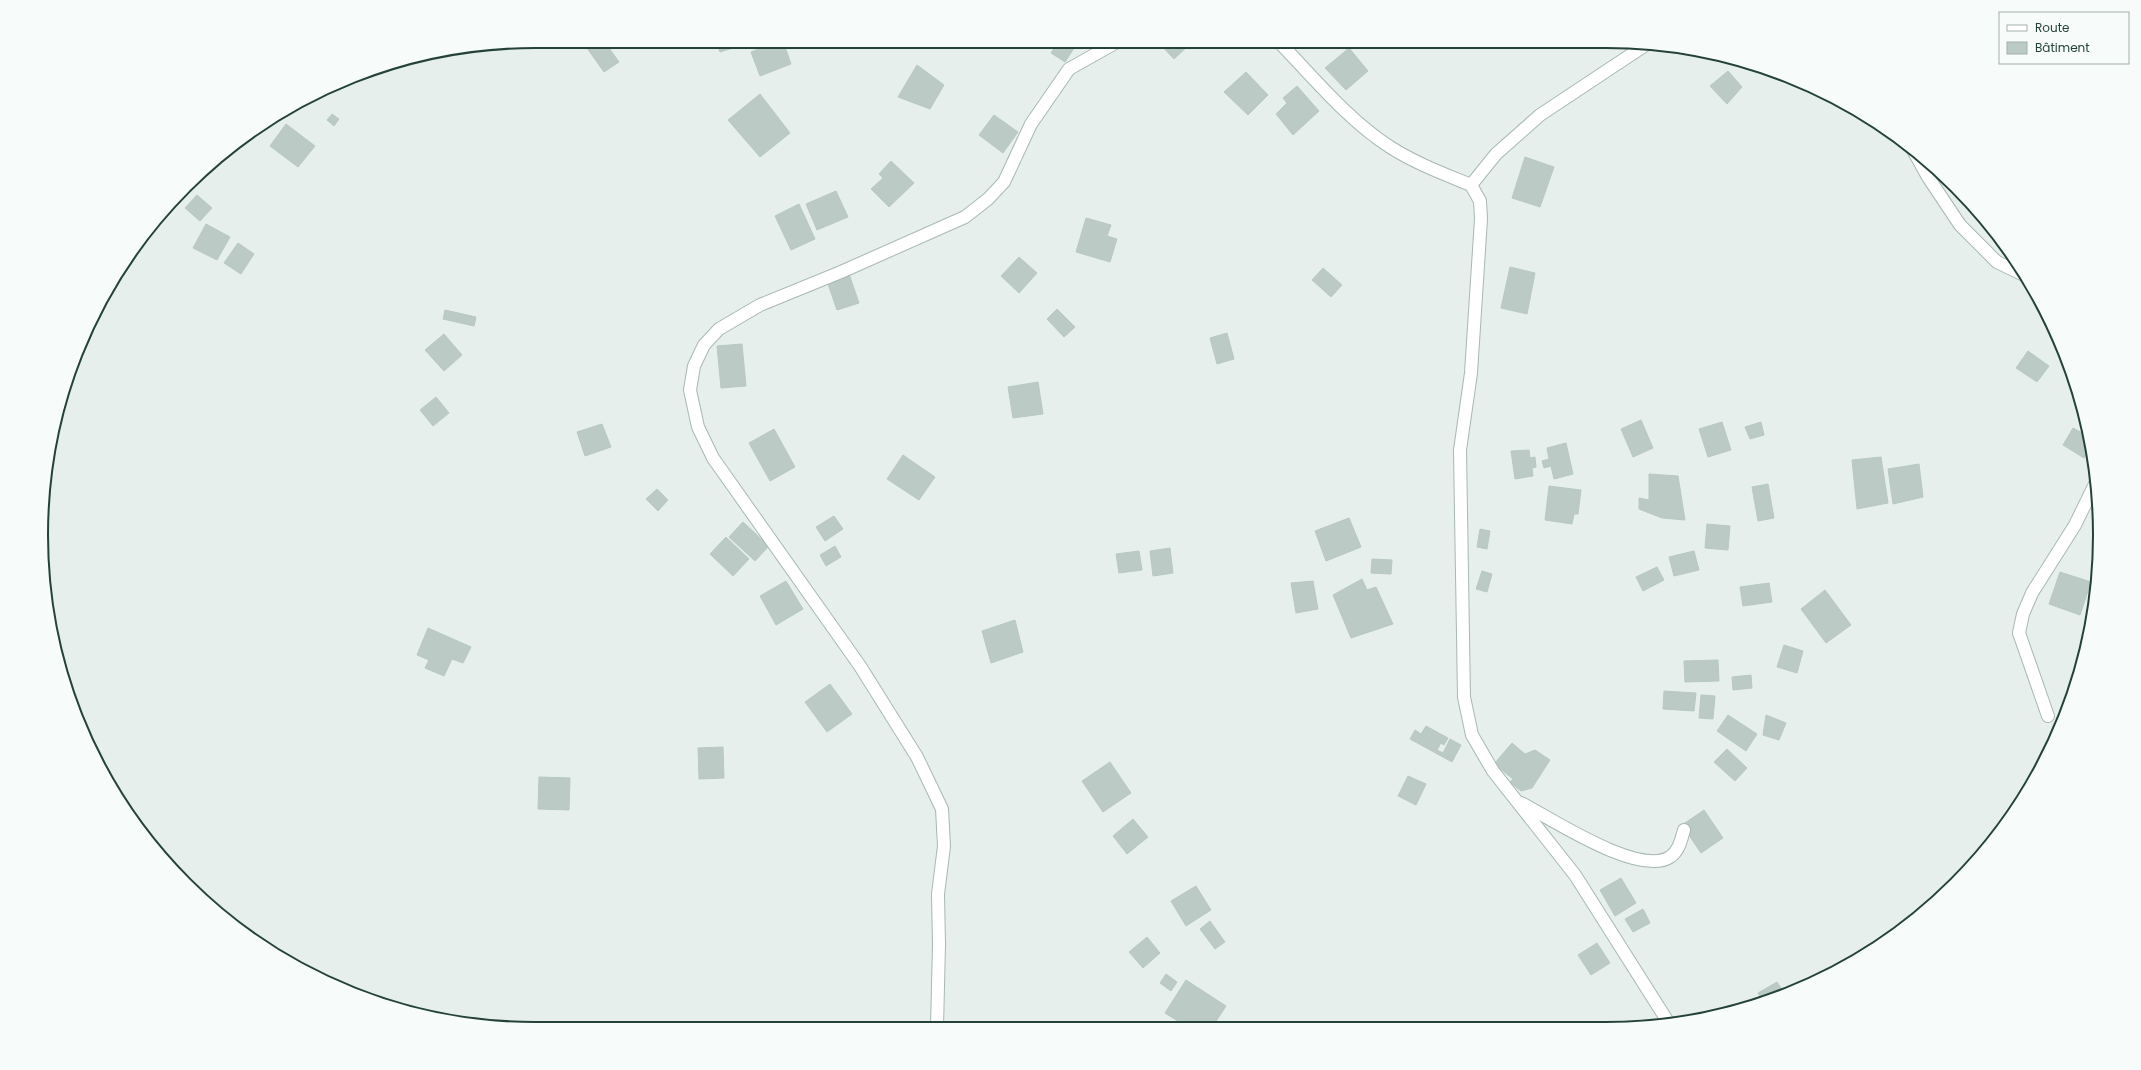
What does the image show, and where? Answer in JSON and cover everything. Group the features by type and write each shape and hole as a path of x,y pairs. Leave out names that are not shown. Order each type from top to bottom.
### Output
{"street":[{"path":"937,1022 939,945 938,894 944,846 942,809 917,757 860,666 713,458 698,427 693,408 690,390 693,372 704,345 720,329 760,305 841,272 965,217 988,199 1004,182 1031,124 1068,69 1106,48"},
{"path":"1285,48 1349,114 1390,147 1436,171 1471,185 1480,201 1481,219 1471,373 1460,450 1464,697 1472,735 1493,771 1575,875 1666,1018"},
{"path":"1471,185 1496,154 1540,115 1639,49"},
{"path":"1921,164 1960,224 1997,262 2015,271"},
{"path":"2048,716 2020,633 2023,614 2032,593 2076,524 2091,492"},
{"path":"1516,800 1610,850 1636,860 1655,863 1670,857 1679,848 1684,830"}],"building":[{"path":"587,48 609,48 619,62 604,72"},
{"path":"719,48 733,48 720,52"},
{"path":"761,48 785,48 791,64 760,76 751,52"},
{"path":"1054,48 1074,48 1065,62 1051,53"},
{"path":"1164,48 1186,48 1174,59"},
{"path":"1349,48 1368,71 1346,90 1325,68"},
{"path":"917,65 944,85 930,109 898,97"},
{"path":"1728,71 1742,87 1727,104 1710,86"},
{"path":"1246,72 1268,95 1248,115 1224,92"},
{"path":"1297,86 1319,111 1293,135 1276,114 1287,103 1283,98"},
{"path":"760,94 790,133 760,157 728,120"},
{"path":"332,114 339,119 334,126 327,120"},
{"path":"994,115 1018,132 1003,153 979,135"},
{"path":"286,124 315,146 298,167 270,146"},
{"path":"1525,157 1554,167 1540,207 1512,198"},
{"path":"891,161 914,183 889,207 871,189 883,178 879,174"},
{"path":"836,191 848,217 817,230 806,204"},
{"path":"197,195 212,208 200,221 185,208"},
{"path":"799,204 815,239 791,250 775,216"},
{"path":"1086,218 1111,225 1107,236 1117,239 1110,262 1076,252"},
{"path":"206,224 230,237 217,260 193,248"},
{"path":"238,243 254,254 241,274 224,263"},
{"path":"1019,257 1037,273 1019,293 1001,276"},
{"path":"1510,267 1535,273 1527,314 1501,308"},
{"path":"1323,268 1342,285 1331,297 1312,280"},
{"path":"849,274 859,303 837,310 827,281"},
{"path":"1057,309 1075,327 1064,337 1047,319"},
{"path":"445,310 476,317 474,326 443,319"},
{"path":"1227,333 1234,359 1217,364 1210,338"},
{"path":"444,334 462,355 444,371 425,350"},
{"path":"742,344 746,386 721,388 717,346"},
{"path":"2028,351 2049,366 2037,382 2016,368"},
{"path":"1038,382 1043,414 1013,418 1008,387"},
{"path":"436,397 449,413 433,426 420,410"},
{"path":"1641,420 1653,448 1633,457 1621,429"},
{"path":"1722,422 1731,450 1708,457 1699,429"},
{"path":"1761,422 1764,435 1750,439 1745,427"},
{"path":"602,424 611,447 585,456 577,432"},
{"path":"2073,428 2082,433 2086,454 2084,458 2063,445"},
{"path":"774,429 795,467 770,481 749,443"},
{"path":"1566,443 1573,474 1554,479 1551,466 1544,468 1542,461 1549,459 1547,448"},
{"path":"1529,450 1530,458 1535,457 1536,467 1532,468 1533,476 1515,479 1511,451"},
{"path":"903,455 935,477 919,500 887,479"},
{"path":"1881,457 1888,503 1857,509 1852,460"},
{"path":"1919,464 1923,497 1893,504 1888,469"},
{"path":"1649,474 1678,476 1685,520 1662,518 1639,509 1639,498 1649,500"},
{"path":"1768,484 1774,518 1758,521 1752,487"},
{"path":"1549,486 1581,490 1578,514 1574,514 1572,524 1545,520"},
{"path":"657,489 668,500 658,511 646,499"},
{"path":"834,516 843,529 825,541 816,527"},
{"path":"1349,518 1361,547 1326,561 1315,531"},
{"path":"743,522 769,546 755,561 729,537"},
{"path":"1707,524 1730,526 1728,550 1705,548"},
{"path":"1480,529 1490,531 1487,549 1477,547"},
{"path":"726,537 749,559 733,576 710,554"},
{"path":"835,546 841,557 826,566 820,555"},
{"path":"1170,548 1173,573 1153,576 1150,551"},
{"path":"1139,551 1142,570 1119,573 1116,554"},
{"path":"1694,551 1699,570 1674,576 1669,557"},
{"path":"1372,559 1392,560 1391,574 1371,573"},
{"path":"1657,567 1664,580 1643,591 1636,577"},
{"path":"1482,571 1492,574 1487,592 1476,589"},
{"path":"2060,572 2091,582 2080,615 2049,604"},
{"path":"1362,579 1367,590 1376,587 1393,624 1351,638 1333,595"},
{"path":"786,581 803,609 776,625 760,596"},
{"path":"1313,581 1318,609 1296,613 1291,583"},
{"path":"1769,583 1772,602 1743,606 1740,587"},
{"path":"1825,590 1851,625 1826,643 1801,609"},
{"path":"1015,620 1023,652 991,663 982,631"},
{"path":"428,628 471,647 463,663 452,659 444,676 425,668 429,660 417,655"},
{"path":"1784,645 1803,651 1797,673 1777,667"},
{"path":"1718,660 1719,681 1685,682 1684,661"},
{"path":"1751,675 1752,688 1733,690 1732,677"},
{"path":"830,684 852,714 827,732 805,702"},
{"path":"1664,691 1696,693 1694,711 1663,709"},
{"path":"1701,695 1715,696 1713,719 1699,718"},
{"path":"1728,715 1757,734 1746,751 1717,731"},
{"path":"1766,715 1786,723 1779,740 1763,735"},
{"path":"1426,726 1448,738 1444,745 1441,743 1437,750 1443,753 1450,739 1461,745 1452,762 1410,739 1415,730 1421,734"},
{"path":"1512,743 1525,754 1535,750 1550,760 1532,788 1521,791 1510,782 1513,779 1494,764"},
{"path":"723,747 724,778 699,779 698,748"},
{"path":"1727,749 1747,768 1735,781 1714,762"},
{"path":"1110,762 1131,793 1103,812 1082,781"},
{"path":"1408,776 1426,784 1416,805 1398,796"},
{"path":"539,777 570,778 569,810 538,809"},
{"path":"1704,810 1723,838 1701,853 1682,825"},
{"path":"1133,819 1148,837 1127,854 1113,836"},
{"path":"1621,878 1636,903 1615,916 1600,890"},
{"path":"1196,886 1211,910 1186,926 1171,901"},
{"path":"1643,909 1650,923 1633,932 1625,919"},
{"path":"1210,921 1225,942 1215,949 1200,929"},
{"path":"1147,937 1160,953 1143,968 1129,952"},
{"path":"1597,943 1610,963 1591,975 1578,955"},
{"path":"1166,974 1177,982 1171,991 1160,983"},
{"path":"1186,980 1226,1006 1216,1022 1180,1022 1165,1013"},
{"path":"1777,982 1782,989 1760,997 1758,993"}]}
